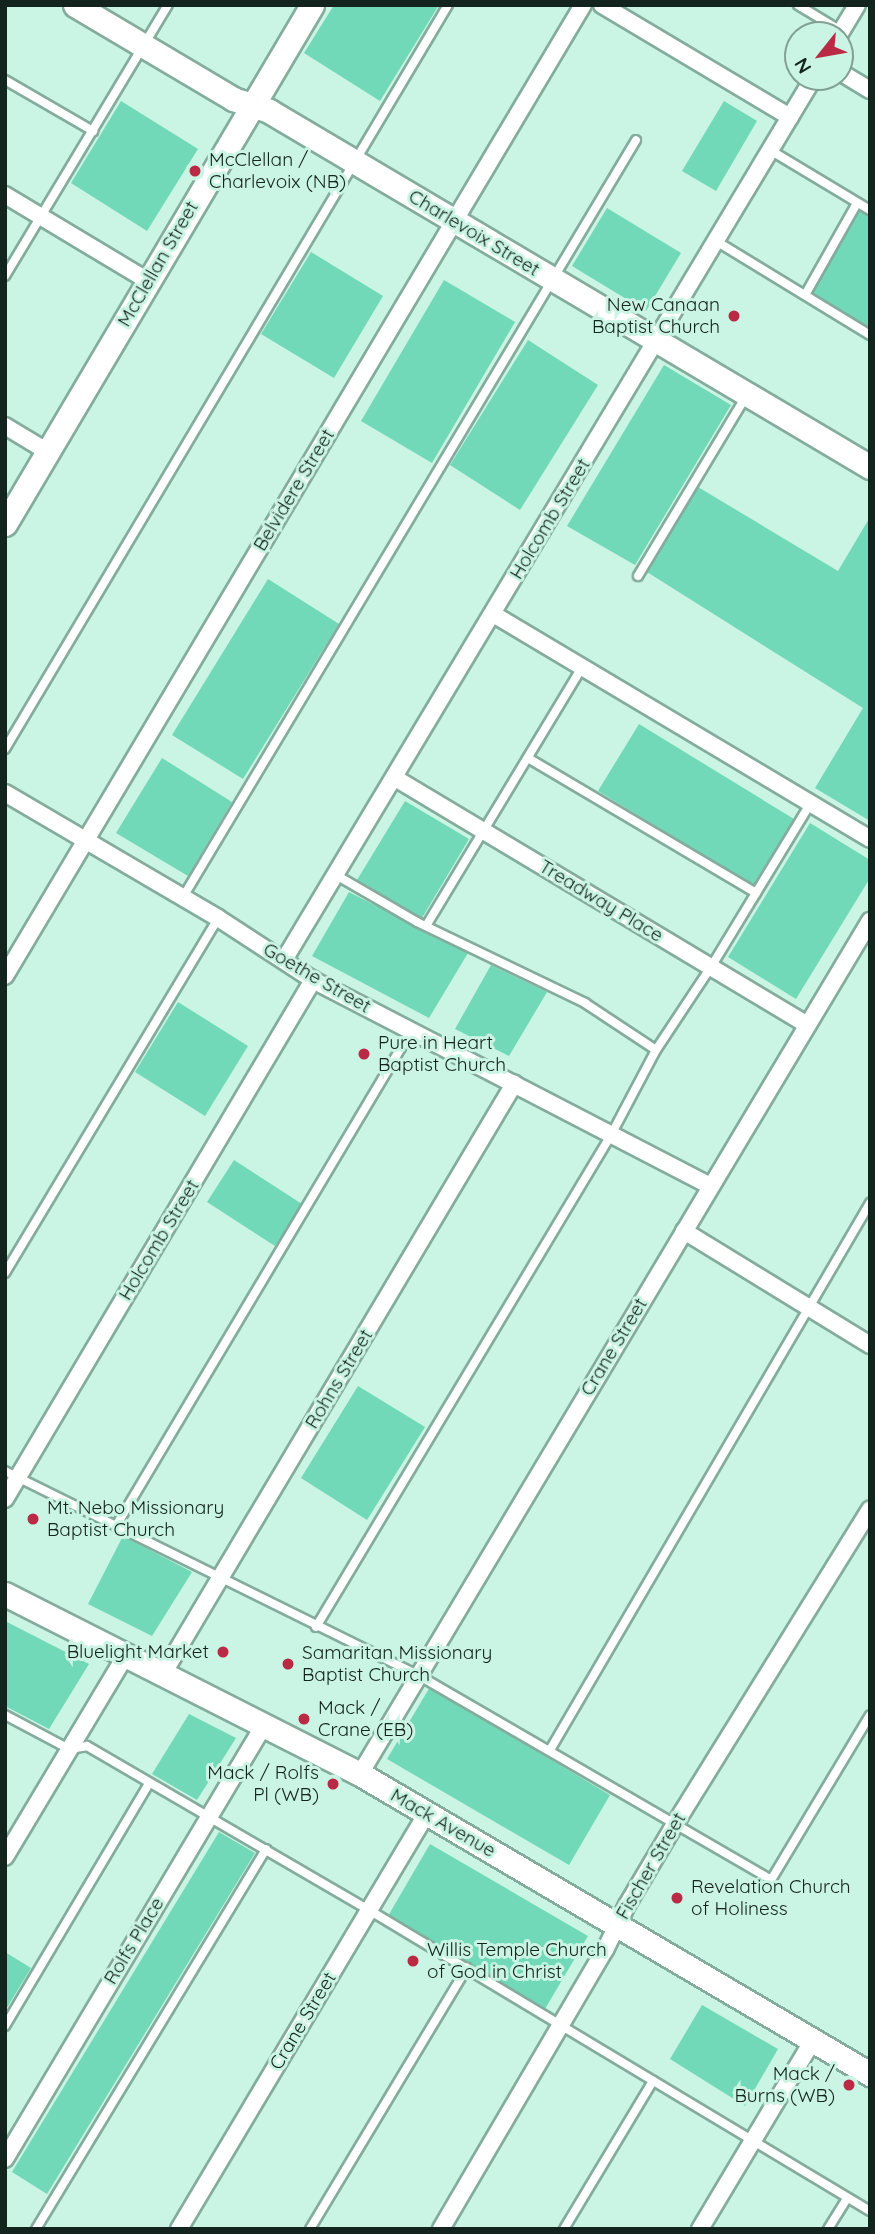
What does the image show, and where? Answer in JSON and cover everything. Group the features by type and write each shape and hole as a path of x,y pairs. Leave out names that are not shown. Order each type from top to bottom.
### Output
{"street":[{"name":"Charlevoix Street","path":"75,5 233,99 269,111 616,319 658,340 870,467"},
{"name":"McClellan Street","path":"5,524 313,5"},
{"name":"Belvidere Street","path":"5,976 583,5"},
{"path":"602,5 790,117"},
{"path":"847,21 856,5"},
{"path":"854,80 870,90"},
{"name":"Holcomb Street","path":"284,960 806,91"},
{"path":"5,195 148,281"},
{"path":"5,426 48,452"},
{"path":"493,614 870,839"},
{"name":"Treadway Place","path":"395,778 807,1025"},
{"name":"Goethe Street","path":"5,793 86,838 218,918 313,980 711,1186"},
{"name":"Crane Street","path":"360,1774 870,921"},
{"name":"Holcomb Street","path":"5,1499 12,1474 313,980"},
{"name":"Rohns Street","path":"163,1674 514,1084"},
{"path":"684,1231 870,1345"},
{"name":"Fischer Street","path":"441,2229 675,1824 870,1508"},
{"name":"Mack Avenue","path":"5,1594 360,1774 813,2040 867,2065"},
{"path":"5,1857 126,1655"},
{"name":"Rolfs Place","path":"5,2159 264,1725"},
{"name":"Crane Street","path":"179,2229 427,1813"},
{"path":"700,2229 813,2040"}],"lane":[{"path":"5,276 168,5"},
{"path":"5,749 448,5"},
{"path":"798,5 822,21"},
{"path":"5,80 93,131"},
{"path":"183,897 636,140"},
{"path":"770,150 870,210"},
{"path":"805,296 857,203"},
{"path":"716,241 870,335"},
{"path":"638,576 747,393"},
{"path":"426,926 582,667"},
{"path":"528,758 756,893"},
{"path":"316,1627 611,1135 656,1050 711,967 810,804"},
{"path":"336,875 426,926 585,1003 656,1050"},
{"path":"5,1273 218,918"},
{"path":"116,1526 411,1031"},
{"path":"550,1750 870,1203"},
{"path":"12,1474 316,1627 418,1675 771,1880 870,1715"},
{"path":"5,1716 69,1749 88,1746 209,1815 870,2211"},
{"path":"5,2026 149,1783"},
{"path":"36,2229 265,1849"},
{"path":"310,2229 467,1968"},
{"path":"564,2229 653,2081"},
{"path":"828,2229 847,2198"}],"green space":[{"path":"334,5 439,5 380,101 304,53"},
{"path":"121,101 198,149 147,231 71,183"},
{"path":"724,101 757,121 716,191 682,171"},
{"path":"607,208 681,253 646,311 572,266"},
{"path":"859,210 870,216 870,330 809,293"},
{"path":"311,252 383,296 334,378 261,334"},
{"path":"444,280 515,322 432,463 361,421"},
{"path":"528,340 598,385 520,510 450,465"},
{"path":"664,365 731,405 635,565 567,526"},
{"path":"698,487 838,571 870,517 870,821 815,788 863,708 647,572"},
{"path":"268,579 339,624 243,779 172,735"},
{"path":"639,724 794,819 754,886 598,791"},
{"path":"162,758 232,802 188,876 116,833"},
{"path":"405,801 469,839 422,918 357,880"},
{"path":"810,823 870,860 870,878 796,999 728,957"},
{"path":"349,892 468,953 429,1018 312,956"},
{"path":"491,965 547,992 509,1056 455,1029"},
{"path":"178,1002 248,1046 205,1116 135,1072"},
{"path":"234,1160 302,1204 275,1246 207,1202"},
{"path":"358,1386 425,1427 367,1520 301,1478"},
{"path":"123,1536 192,1572 152,1636 88,1604"},
{"path":"5,1621 89,1664 49,1729 5,1706"},
{"path":"430,1687 610,1795 569,1865 387,1759"},
{"path":"189,1714 236,1738 197,1800 152,1774"},
{"path":"219,1832 255,1853 47,2194 12,2172"},
{"path":"430,1844 588,1936 545,2009 388,1916"},
{"path":"5,1952 31,1968 5,2011"},
{"path":"702,2005 778,2049 745,2106 670,2059"}],"place":[{"name":"McClellan / Charlevoix (NB)","path":"195,171"},
{"name":"New Canaan Baptist Church","path":"734,316"},
{"name":"Pure in Heart Baptist Church","path":"364,1054"},
{"name":"Mt. Nebo Missionary Baptist Church","path":"33,1519"},
{"name":"Bluelight Market","path":"223,1652"},
{"name":"Samaritan Missionary Baptist Church","path":"288,1664"},
{"name":"Mack / Crane (EB)","path":"304,1719"},
{"name":"Mack / Rolfs Pl (WB)","path":"333,1784"},
{"name":"Revelation Church of Holiness","path":"677,1898"},
{"name":"Willis Temple Church of God in Christ","path":"413,1961"},
{"name":"Mack / Burns (WB)","path":"849,2085"}]}
